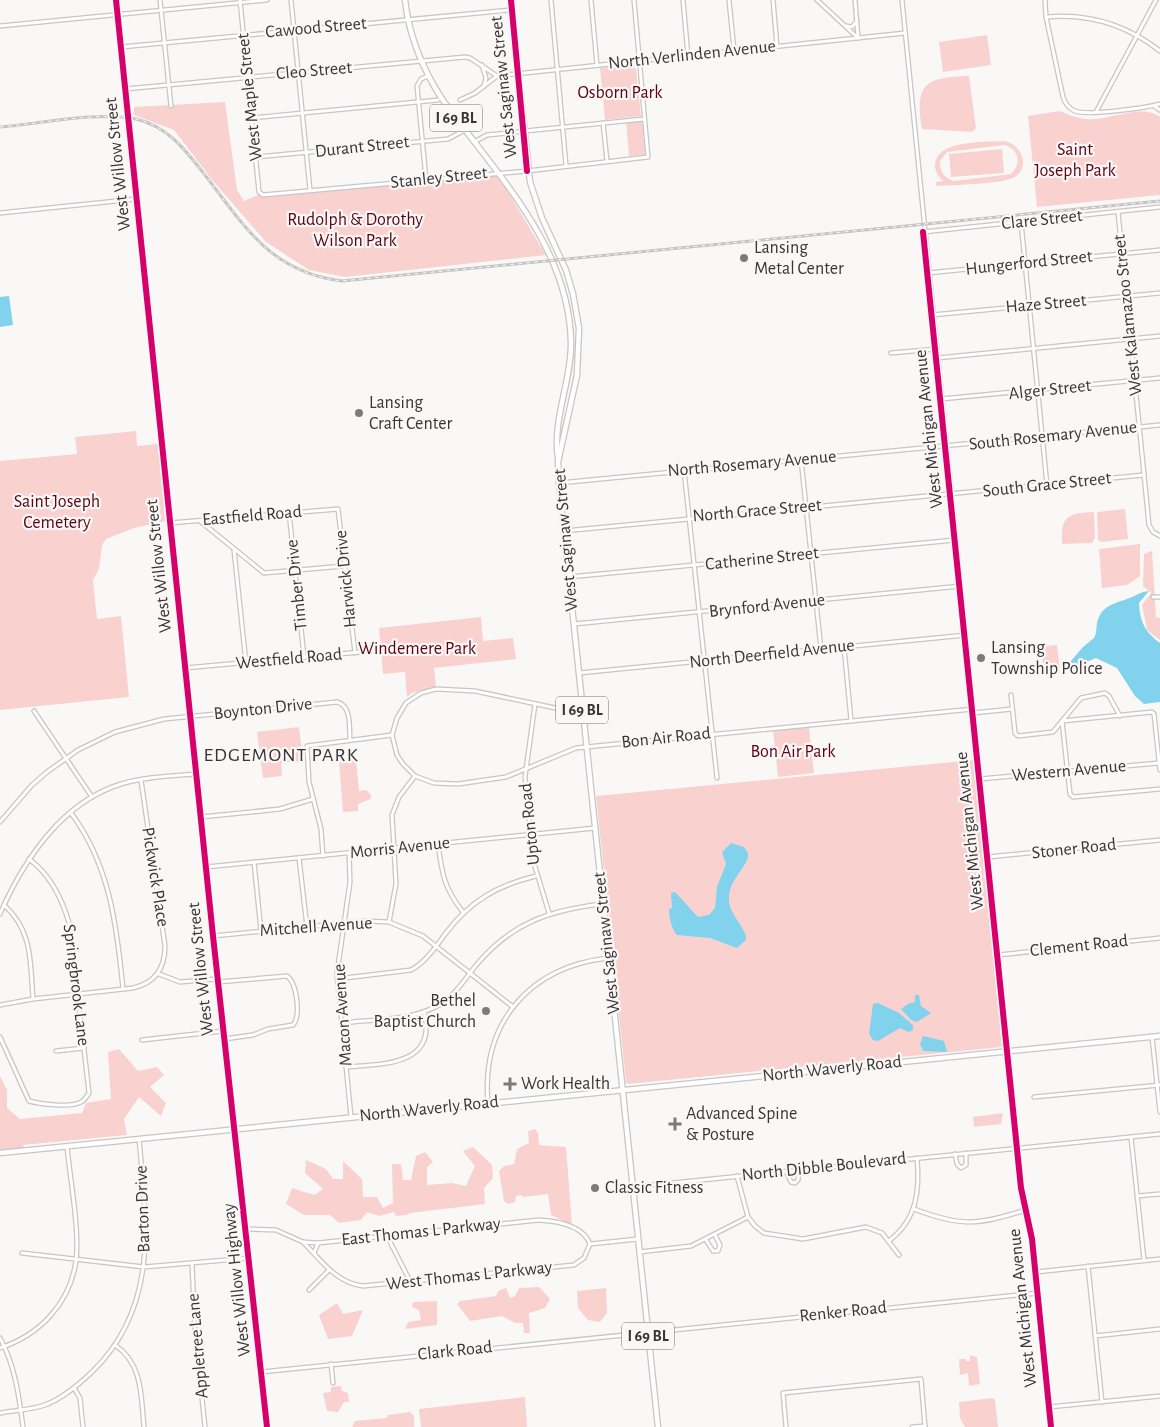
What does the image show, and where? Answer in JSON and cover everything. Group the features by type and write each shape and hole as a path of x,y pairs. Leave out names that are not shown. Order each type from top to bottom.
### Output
{"main road":[{"name":"I 69 BL","path":"405,0 408,19 421,61 428,76 544,242 560,275 566,300 571,352 558,435 558,462"},
{"name":"West Saginaw Street","path":"510,0 527,171 542,218 566,270 578,318 577,375 558,462 559,483 622,1090"},
{"name":"North Waverly Road","path":"0,1153 1160,1036"},
{"name":"I 69 BL","path":"622,1090 658,1427"}],"street":[{"name":"West Willow Street","path":"116,0 200,817 235,1129"},
{"path":"160,0 171,106"},
{"path":"0,26 241,1 267,0"},
{"path":"291,0 310,190"},
{"path":"551,0 566,165"},
{"path":"591,0 597,65"},
{"path":"474,142 487,135 644,118 634,0"},
{"path":"683,0 688,56"},
{"path":"728,0 734,50"},
{"path":"773,0 777,46"},
{"path":"817,0 858,38"},
{"path":"854,0 858,38"},
{"name":"West Michigan Avenue","path":"902,0 923,232 961,586 1017,1149 1036,1272 1051,1427"},
{"path":"1045,0 1046,18 1066,104 1075,111 1096,112 1160,104"},
{"path":"1096,112 1156,0"},
{"name":"West Maple Street","path":"241,1 260,194"},
{"name":"Cawood Street","path":"121,47 511,10"},
{"path":"1046,18 1090,18 1137,35 1160,51"},
{"path":"846,26 852,26 857,21"},
{"name":"North Verlinden Avenue","path":"497,76 734,50 905,34"},
{"name":"Cleo Street","path":"125,90 465,57 482,65 497,76"},
{"path":"482,65 486,78 484,86"},
{"path":"426,179 418,83 428,76"},
{"path":"460,100 497,76"},
{"path":"252,118 438,100"},
{"path":"1154,106 1160,110"},
{"name":"Stanley Street","path":"260,194 496,172 527,171 648,157 644,118"},
{"path":"603,123 607,161"},
{"name":"Durant Street","path":"256,157 453,138 465,130"},
{"path":"0,213 136,199"},
{"name":"Clare Street","path":"923,232 1160,207"},
{"name":"West Kalamazoo Street","path":"1118,212 1149,525 1156,535 1160,536"},
{"path":"1021,222 1047,485"},
{"name":"Hungerford Street","path":"928,273 1160,250"},
{"name":"Haze Street","path":"932,315 1160,293"},
{"path":"936,358 1160,336"},
{"path":"890,353 936,349"},
{"name":"Alger Street","path":"941,399 1160,378"},
{"name":"South Rosemary Avenue","path":"945,446 1160,425"},
{"name":"North Rosemary Avenue","path":"559,483 945,446"},
{"path":"801,459 821,649"},
{"path":"684,470 717,778"},
{"name":"South Grace Street","path":"951,494 1144,475"},
{"name":"North Grace Street","path":"564,531 806,506 951,494"},
{"name":"Eastfield Road","path":"170,523 335,508"},
{"name":"Harwick Drive","path":"335,508 339,512 354,653"},
{"name":"Timber Drive","path":"289,512 304,658"},
{"path":"200,521 264,573 344,566"},
{"name":"Catherine Street","path":"569,577 955,540"},
{"path":"234,549 246,663"},
{"name":"Brynford Avenue","path":"574,624 961,586"},
{"path":"1153,598 1160,597"},
{"name":"North Deerfield Avenue","path":"579,674 966,635"},
{"path":"844,647 851,720"},
{"name":"Westfield Road","path":"185,668 394,649"},
{"path":"390,922 396,884 392,815 399,797 415,776 397,755 392,735 397,718 406,703 428,690 443,689 475,691 560,709 582,709"},
{"path":"1011,694 1015,733 1018,736 1049,733 1081,698 1105,693 1109,696 1120,716"},
{"name":"Boynton Drive","path":"0,822 32,785 65,758 115,732 152,722 190,716 337,702 342,703 347,710 350,740"},
{"name":"Upton Road","path":"535,704 525,770 530,835 536,876 549,913"},
{"name":"Bon Air Road","path":"415,776 434,783 458,784 495,780 525,770 576,748 713,733 973,709"},
{"path":"973,713 1012,709"},
{"path":"34,711 92,797"},
{"path":"1062,721 1152,712 1154,714 1160,770"},
{"path":"1062,721 1070,794 1073,797 1160,789"},
{"path":"323,856 321,829 313,800 307,746 392,735"},
{"name":"Western Avenue","path":"980,779 1159,763"},
{"path":"0,914 29,859 71,813 92,797 120,784 196,774"},
{"name":"Pickwick Place","path":"141,780 165,946 165,956 159,974"},
{"path":"200,817 280,809 313,800"},
{"path":"71,813 89,842 106,880 116,921 123,990"},
{"name":"Morris Avenue","path":"206,867 595,828"},
{"name":"Stoner Road","path":"988,857 1160,840"},
{"path":"438,844 443,880 450,895 463,912"},
{"name":"Macon Avenue","path":"349,853 350,882 337,979 351,1118"},
{"path":"299,858 306,927"},
{"name":"Springbrook Lane","path":"0,1037 30,1101 46,1104 75,1104 81,1102 89,1093 72,940 66,910 44,874 29,859"},
{"path":"254,862 261,931"},
{"path":"337,979 412,970 420,964 463,912 478,900 498,888 536,876"},
{"path":"342,1023 424,1012 449,998 503,938 520,927 549,913 602,904"},
{"path":"4,905 15,915 26,934 33,998"},
{"name":"Mitchell Avenue","path":"213,936 365,921 390,922 412,930 513,1007"},
{"name":"Clement Road","path":"998,954 1160,938"},
{"path":"488,1103 487,1079 490,1052 499,1028 513,1007 535,985 557,971 576,963 608,958"},
{"path":"0,1006 33,998 123,990 144,985 159,974 180,982 282,976 290,978 294,985 296,1023 291,1027 268,1029 253,1035 224,1039"},
{"path":"346,1067 394,1063 411,1057 423,1044 426,1036 424,1012"},
{"path":"142,1040 223,1031"},
{"path":"1152,1037 1159,1085 1160,1112"},
{"path":"56,1051 84,1048"},
{"path":"1034,1098 1159,1085"},
{"name":"West Willow Highway","path":"235,1129 267,1427"},
{"name":"North Dibble Boulevard","path":"632,1187 1160,1134"},
{"path":"1131,1137 1144,1260"},
{"name":"Barton Drive","path":"0,1413 45,1405 74,1388 96,1368 114,1345 127,1323 136,1302 144,1267 147,1229 139,1139"},
{"path":"0,1348 28,1335 51,1315 68,1289 76,1259 67,1147"},
{"path":"956,1154 957,1164 961,1168 966,1165 966,1153"},
{"path":"890,1241 900,1232 914,1209 918,1191 917,1158"},
{"path":"786,1171 790,1182 795,1183 798,1180 799,1170"},
{"path":"737,1176 748,1217 759,1230 775,1236 812,1238 866,1226 876,1230 890,1241 899,1255"},
{"path":"1137,1196 1160,1194"},
{"path":"914,1209 948,1221 969,1224 1026,1210"},
{"path":"639,1252 691,1246 748,1217"},
{"name":"East Thomas L Parkway","path":"246,1229 276,1230 304,1242 318,1242 539,1220 569,1226 582,1233 590,1244"},
{"path":"706,1240 712,1251 718,1251 720,1245 715,1235"},
{"path":"387,1236 410,1282"},
{"path":"590,1244 638,1239"},
{"name":"West Thomas L Parkway","path":"304,1242 329,1270 342,1280 356,1285 410,1282 574,1265 584,1258 590,1244"},
{"path":"314,1253 318,1242"},
{"path":"22,1253 144,1267 249,1258"},
{"path":"1036,1272 1160,1259"},
{"name":"Appletree Lane","path":"192,1264 195,1329 205,1427"},
{"path":"1088,1266 1102,1402"},
{"path":"310,1290 329,1270"},
{"name":"Renker Road","path":"648,1331 1038,1293"},
{"path":"1095,1336 1160,1329"},
{"name":"Clark Road","path":"261,1372 648,1331"},
{"path":"0,1338 5,1346 14,1374 23,1427"},
{"path":"114,1345 127,1355 135,1367 139,1380 144,1427"},
{"path":"331,1364 333,1383"},
{"path":"786,1427 783,1393 921,1379 925,1427 912,1427"},
{"path":"74,1388 80,1398 84,1427"},
{"path":"1049,1407 1160,1396"}],"green space":[{"path":"987,35 991,65 943,72 939,42"},
{"name":"Osborn Park","path":"630,66 636,69 641,116 605,120 600,68"},
{"path":"969,76 976,128 972,132 922,129 920,101 926,86 942,78"},
{"name":"Rudolph & Dorothy Wilson Park","path":"225,102 237,190 244,201 260,194 496,172 546,255 345,277 309,270 266,242 213,181 174,130 134,115 134,107"},
{"name":"Saint Joseph Park","path":"1060,111 1086,119 1137,112 1153,113 1160,117 1160,195 1037,207 1028,116"},
{"name":"Osborn Park","path":"642,120 645,155 629,156 626,122"},
{"path":"1005,141 1016,147 1022,156 1022,167 1015,177 989,183 936,186 936,182 943,181 935,169 936,160 940,153 956,145 966,143","holes":["1004,145 1016,153 1018,161 1011,174 954,181 945,176 942,171 940,161 947,152"]},
{"path":"1002,149 1004,173 951,177 949,154"},
{"name":"Saint Joseph Cemetery","path":"136,431 137,446 158,444 165,521 134,528 106,539 102,545 99,569 93,580 97,619 121,616 129,697 0,710 0,461 77,454 75,437"},
{"path":"1125,509 1128,539 1101,542 1098,540 1097,512"},
{"path":"1094,512 1095,538 1092,543 1062,544 1062,527 1067,518 1078,513"},
{"path":"1140,544 1140,576 1127,585 1102,588 1099,549"},
{"path":"1152,551 1156,617 1160,618 1160,640 1147,630 1142,605 1151,593 1143,586 1144,554"},
{"name":"Windemere Park","path":"481,617 483,641 513,638 516,659 434,668 436,687 412,693 407,697 405,672 383,674 379,628"},
{"path":"1057,645 1060,673 1044,675 1041,646"},
{"path":"299,727 303,761 281,763 282,776 263,778 257,732"},
{"name":"Bon Air Park","path":"809,727 814,773 778,777 773,730"},
{"path":"356,760 359,791 366,790 371,795 371,799 358,804 358,811 343,812 339,761"},
{"path":"974,760 1002,1047 628,1084 626,1082 596,796"},
{"path":"119,1049 138,1071 157,1067 164,1075 150,1087 166,1103 161,1116 139,1097 124,1119 127,1135 23,1145 24,1148 0,1150 0,1076 7,1090 7,1108 20,1119 82,1113 86,1103 111,1099 108,1052"},
{"path":"1003,1113 1001,1124 974,1127 973,1117"},
{"path":"535,1129 538,1133 539,1145 566,1147 572,1225 551,1215 548,1194 516,1196 515,1202 508,1204 504,1201 499,1171 504,1166 514,1164 517,1149 529,1143 528,1131"},
{"path":"473,1147 492,1165 493,1178 484,1188 485,1204 396,1216 394,1212 379,1216 367,1212 361,1220 339,1223 330,1215 304,1215 286,1204 292,1188 314,1195 323,1189 305,1173 306,1160 326,1169 333,1179 343,1179 343,1161 362,1179 363,1197 377,1197 383,1208 393,1203 392,1164 401,1164 403,1180 411,1180 416,1156 425,1152 433,1162 427,1167 427,1185 452,1183 466,1186 475,1166 463,1151"},
{"path":"539,1287 550,1299 545,1308 529,1313 530,1333 524,1333 523,1323 515,1323 502,1316 470,1321 457,1304 460,1301 496,1296 498,1291 506,1288 510,1298 515,1296 519,1288"},
{"path":"606,1288 607,1313 600,1322 588,1320 578,1308 577,1291"},
{"path":"437,1301 437,1325 405,1329 408,1322 421,1320 419,1310 412,1307 413,1302"},
{"path":"337,1303 343,1314 363,1310 352,1336 328,1339 319,1315"},
{"path":"970,1355 977,1357 980,1384 969,1386 968,1373 960,1375 959,1359 970,1361"},
{"path":"341,1386 342,1391 348,1393 349,1402 344,1402 338,1412 327,1411 323,1393 331,1392 331,1387"},
{"path":"525,1397 527,1427 421,1427 419,1409"},
{"path":"993,1398 995,1400 998,1427 965,1427 960,1418 959,1402"},
{"path":"410,1412 414,1416 414,1427 352,1427 355,1421 387,1418 388,1415"}],"water":[{"path":"9,296 13,325 0,327 0,297"},
{"path":"1149,591 1139,603 1144,626 1160,643 1160,702 1144,704 1135,696 1117,668 1096,658 1067,670 1071,661 1094,638 1099,617 1105,609 1112,604"},
{"path":"731,843 744,847 748,853 745,863 732,884 729,898 732,910 744,931 746,940 737,948 710,938 677,935 672,927 669,909 672,908 671,893 675,892 698,917 709,915 715,908 717,887 726,864 722,852"},
{"path":"915,995 919,995 921,1006 931,1013 917,1022 911,1020 901,1009 915,1002"},
{"path":"878,1003 899,1013 913,1025 913,1030 909,1032 900,1028 878,1041 873,1040 869,1034 873,1004"},
{"path":"923,1036 944,1041 947,1052 923,1051 920,1044"}],"railway":[{"path":"0,127 106,116 147,122 173,138 194,161 245,226 276,256 316,276 342,281 1160,201"}],"cycle path":[{"path":"116,0 213,936 267,1427"},
{"path":"511,0 527,171"},
{"path":"923,232 1021,1188 1032,1239 1051,1427"}],"place":[{"name":"Lansing Metal Center","path":"744,258"},
{"name":"Lansing Craft Center","path":"359,413"},
{"name":"Lansing Township Police","path":"981,658"},
{"name":"Bethel Baptist Church","path":"486,1011"},
{"name":"Work Health","path":"510,1084"},
{"name":"Advanced Spine & Posture","path":"675,1124"},
{"name":"Classic Fitness","path":"595,1188"}],"district":[{"name":"EDGEMONT PARK","path":"281,755"}]}
